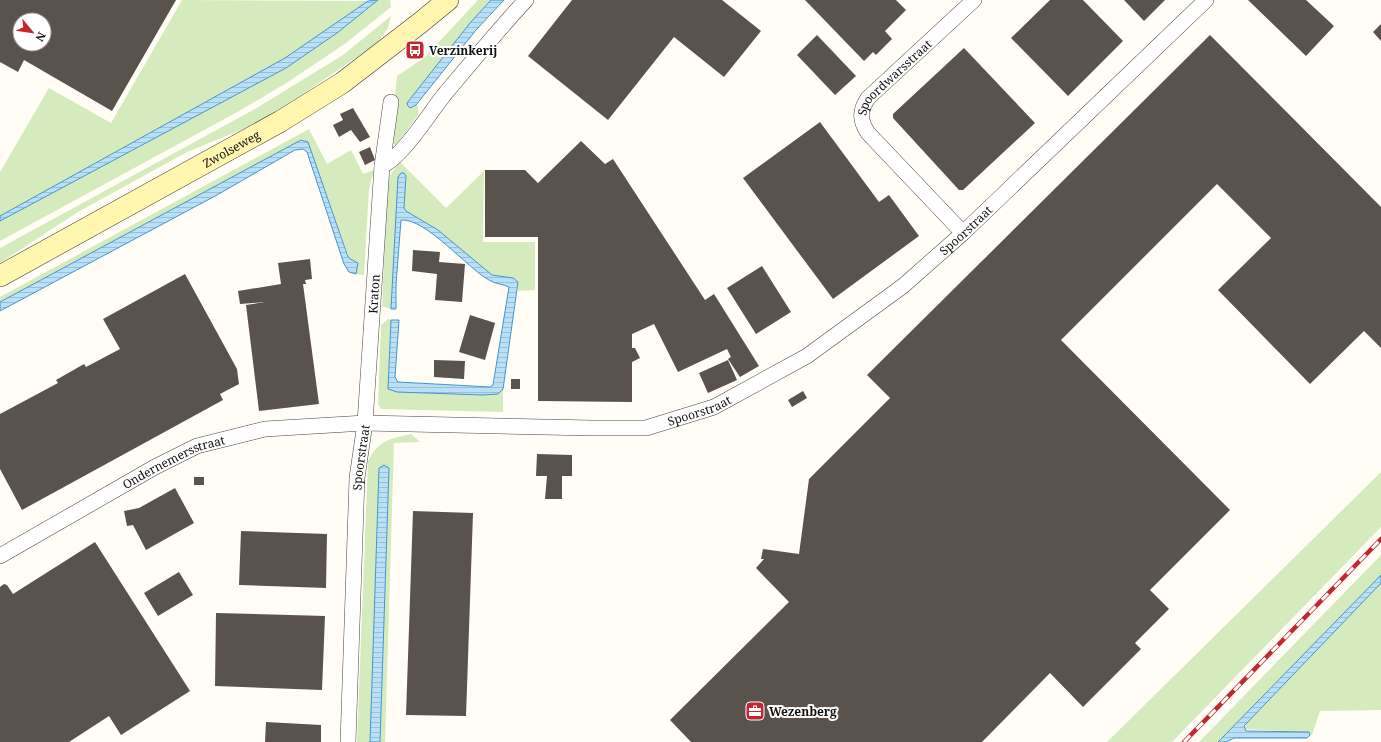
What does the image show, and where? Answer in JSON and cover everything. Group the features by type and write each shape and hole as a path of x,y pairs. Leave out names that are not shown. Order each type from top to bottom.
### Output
{"main road":[{"name":"Zwolseweg","path":"0,276 281,121 342,84 448,0"}],"street":[{"path":"382,166 389,162 400,151 464,71 526,0"},
{"name":"Spoordwarsstraat","path":"963,233 868,132 861,119 864,105 868,98 974,0"},
{"name":"Spoorstraat","path":"348,742 357,478 365,423 646,428 714,407 807,356 903,286 963,233 1206,0"},
{"name":"Kraton","path":"365,423 382,166 391,102"},
{"name":"Ondernemersstraat","path":"0,556 155,467 197,446 265,429 365,423"}],"green space":[{"path":"182,0 368,1 285,58 0,216 0,172 49,88 111,123"},
{"path":"378,0 390,0 391,7 346,43 288,82 241,110 0,241 0,221 286,68 337,33"},
{"path":"478,0 491,0 482,9 414,107 417,104 419,114 395,145 390,143 397,76 424,58"},
{"path":"391,16 388,28 377,43 296,99 253,125 187,152 78,212 0,263 0,248 255,109 343,55"},
{"path":"309,129 327,164 351,150 363,174 374,170 369,189 364,275 356,274 357,262 349,257 308,142 303,140 0,302 0,297"},
{"path":"399,161 446,208 484,171 483,242 535,242 535,290 518,291 518,282 513,278 492,275 438,230 406,211 404,208 406,176 399,175 391,309 382,306 387,189 390,176"},
{"path":"388,319 391,320 388,389 397,392 483,395 498,394 503,389 503,412 381,409 378,404 381,325"},
{"path":"411,434 420,442 394,443 385,742 380,742 389,468 387,466 379,468 370,742 357,742 368,461 376,449 385,442 397,437"},
{"path":"1381,472 1381,527 1172,742 1107,742"},
{"path":"1381,555 1381,575 1218,742 1199,742"},
{"path":"1381,583 1381,710 1320,711 1312,735 1310,735 1309,732 1245,729 1246,723"}],"water":[{"path":"378,0 337,33 286,68 0,221 0,216 285,58 368,1"},
{"path":"491,0 504,0 476,30 416,105 410,108 407,103 470,23"},
{"path":"301,140 308,142 347,254 349,258 358,263 356,274 349,272 344,264 307,152 303,149 295,150 217,195 0,311 0,302"},
{"path":"401,173 404,173 406,176 404,208 406,211 438,230 492,275 513,278 518,282 503,389 498,394 483,395 397,392 388,389 391,320 399,320 395,377 398,382 490,387 493,385 509,287 491,281 480,274 434,235 422,227 411,222 401,220 396,284 396,309 391,309 398,177"},
{"path":"384,465 389,468 380,742 370,742 379,468"},
{"path":"1381,575 1381,583 1244,726 1246,731 1309,732 1310,735 1307,738 1234,738 1226,742 1218,742"}],"building":[{"path":"0,0 176,0 112,111 24,60 18,72 0,62"},
{"path":"572,0 722,0 761,31 724,77 674,37 608,120 528,56"},
{"path":"805,0 896,0 906,10 885,31 892,39 876,55 873,52 864,61"},
{"path":"1050,0 1083,0 1123,41 1068,96 1011,38"},
{"path":"1124,0 1165,0 1144,21"},
{"path":"1248,0 1306,0 1334,26 1306,56"},
{"path":"1381,24 1381,41 1373,32"},
{"path":"817,35 856,76 835,95 797,55"},
{"path":"1210,35 1381,207 1381,348 1364,331 1310,384 1218,290 1271,238 1217,184 1061,340 1230,510 1150,590 1169,609 1135,643 1141,649 1083,707 1050,673 982,742 691,742 670,720 789,602 756,568 764,559 761,559 763,549 799,554 809,479 890,398 867,375"},
{"path":"964,48 1035,123 963,190 959,190 893,118 893,114"},
{"path":"353,108 370,137 360,142 351,130 339,137 333,125 343,120 340,114"},
{"path":"820,122 879,202 889,195 919,236 833,299 743,178"},
{"path":"581,141 605,164 613,159 705,300 714,294 759,366 740,377 728,359 731,357 727,349 678,372 654,324 632,334 632,348 635,348 640,358 632,362 632,402 538,401 538,237 485,237 485,170 525,170 538,183"},
{"path":"370,147 375,160 365,165 359,152"},
{"path":"413,250 440,252 439,262 465,264 462,302 435,300 437,274 412,271"},
{"path":"310,259 312,279 305,280 306,284 303,284 319,404 259,411 246,305 265,302 240,304 238,291 281,284 278,263"},
{"path":"762,266 791,312 756,334 727,288"},
{"path":"185,274 237,369 239,384 220,394 223,400 22,510 0,469 0,414 58,383 56,380 84,364 86,367 120,349 103,319"},
{"path":"470,315 495,323 485,360 459,352"},
{"path":"434,360 465,361 464,379 434,377"},
{"path":"728,360 737,380 708,393 699,373"},
{"path":"511,379 520,379 520,389 511,389"},
{"path":"803,391 807,398 792,407 788,400"},
{"path":"537,454 572,455 572,476 562,476 562,499 545,499 547,476 536,476"},
{"path":"194,477 204,477 204,485 194,485"},
{"path":"175,488 194,523 146,550 133,525 127,526 124,511 139,508"},
{"path":"413,511 473,513 466,716 406,715"},
{"path":"241,531 327,534 326,588 239,585"},
{"path":"95,542 190,691 121,735 109,716 69,742 0,742 0,587 4,584 7,585 13,594"},
{"path":"179,572 193,595 158,616 144,593"},
{"path":"216,613 325,616 322,690 215,686"},
{"path":"266,722 321,725 321,742 265,742"}],"railway":[{"path":"1184,742 1381,539"}],"place":[{"name":"Verzinkerij","path":"415,50"},
{"name":"Wezenberg","path":"755,711"}]}
